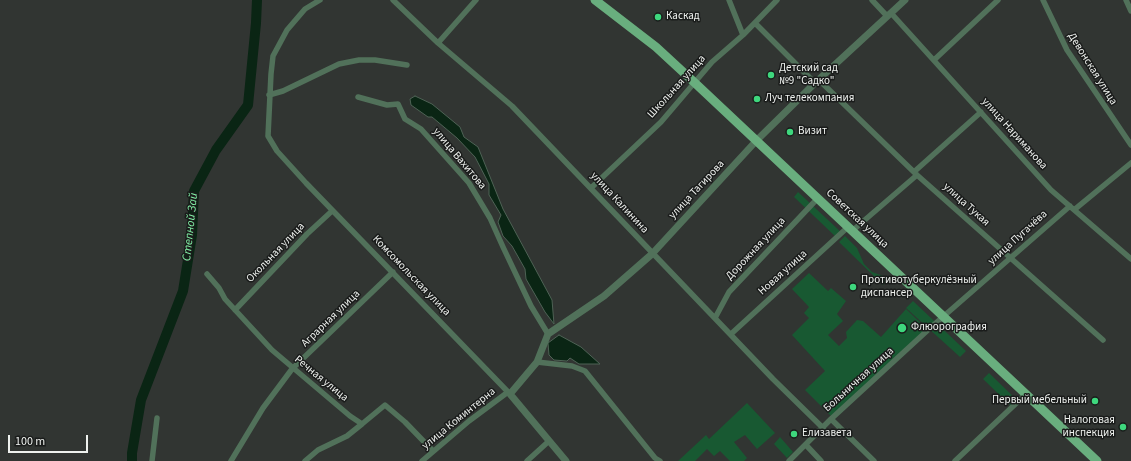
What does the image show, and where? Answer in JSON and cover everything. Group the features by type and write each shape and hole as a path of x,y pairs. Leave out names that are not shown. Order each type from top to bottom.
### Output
{"main road":[{"name":"Советская улица","path":"596,0 656,47 695,82 1097,461"}],"street":[{"name":"Комсомольская улица","path":"320,0 305,10 287,30 273,56 269,95 268,136 277,151 332,211 393,272 509,393 566,461"},
{"name":"улица Калинина","path":"393,0 438,43 512,106 652,254 773,379 823,428"},
{"path":"438,43 476,0"},
{"path":"729,0 743,35"},
{"name":"Школьная улица","path":"591,188 661,122 712,62 743,35 777,0"},
{"name":"улица Нариманова","path":"872,0 889,14 934,60 1051,190 1131,259"},
{"name":"улица Тагирова","path":"548,334 604,296 652,254 757,140 905,0"},
{"path":"934,60 998,0"},
{"name":"Девонская улица","path":"1042,0 1067,50 1131,145"},
{"path":"1126,0 1131,11"},
{"name":"улица Тукая","path":"755,23 916,173 1103,340"},
{"path":"269,95 283,91 339,64 359,60 375,60 407,65"},
{"name":"улица Вахитова","path":"358,97 387,105 398,104 405,118 421,129 469,183 490,218 502,247 531,306 548,334"},
{"name":"Новая улица","path":"730,334 916,173 981,112"},
{"path":"1072,208 1131,163"},
{"name":"Дорожная улица","path":"715,318 729,292 818,198"},
{"name":"улица Пугачёва","path":"943,317 1072,208"},
{"name":"Окольная улица","path":"235,310 307,234 332,211"},
{"name":"Аграрная улица","path":"231,461 263,408 292,369 393,272"},
{"name":"Речная улица","path":"207,274 235,310 272,350 292,369 362,424"},
{"name":"Больничная улица","path":"789,461 831,419 943,317"},
{"path":"509,393 537,362 548,334"},
{"path":"537,362 572,366 585,371 660,461"},
{"name":"улица Коминтерна","path":"422,461 509,393"},
{"path":"955,461 1026,394"},
{"path":"304,461 318,450 346,436 385,405 405,422 433,451"},
{"path":"152,461 153,440 157,418"},
{"path":"831,419 874,461"},
{"path":"527,461 549,441"},
{"path":"806,445 822,461"}],"green space":[{"path":"798,192 842,233 837,238 794,197"},
{"path":"845,236 857,248 864,264 872,272 889,278 883,285 839,242"},
{"path":"809,273 828,291 831,288 846,301 837,314 843,321 828,335 839,346 847,338 846,332 857,320 863,321 881,337 906,309 927,329 832,417 805,390 825,371 792,335 809,318 804,313 809,307 792,289"},
{"path":"913,301 966,351 960,357 906,308"},
{"path":"989,373 1018,401 1012,407 983,379"},
{"path":"747,403 775,433 757,449 745,435 734,442 747,458 744,461 730,461 720,451 714,456 707,449 695,461 678,461 706,435 709,439"},
{"path":"780,437 793,452 787,458 774,444"}],"shaded area":[{"path":"415,96 432,104 460,127 464,137 478,147 503,209 552,300 554,324 545,312 526,279 525,269 512,246 503,236 498,222 501,215 489,195 489,184 475,157 457,138 432,117 428,117 411,105 410,99"},
{"path":"559,335 581,347 600,364 579,364 570,358 567,361 554,360 549,355 548,343"}],"waterway":[{"name":"Степной Зай","path":"132,461 141,400 183,291 192,235 194,191 216,150 248,105 257,0"}],"place":[{"name":"Каскад","path":"658,17"},
{"name":"Детский сад №9 \"Садко\"","path":"771,75"},
{"name":"Луч телекомпания","path":"757,99"},
{"name":"Визит","path":"790,132"},
{"name":"Противотуберкулёзный диспансер","path":"853,287"},
{"name":"Флюорография","path":"902,328"},
{"name":"Первый мебельный","path":"1095,401"},
{"name":"Налоговая инспекция","path":"1123,427"},
{"name":"Елизавета","path":"794,434"}]}
